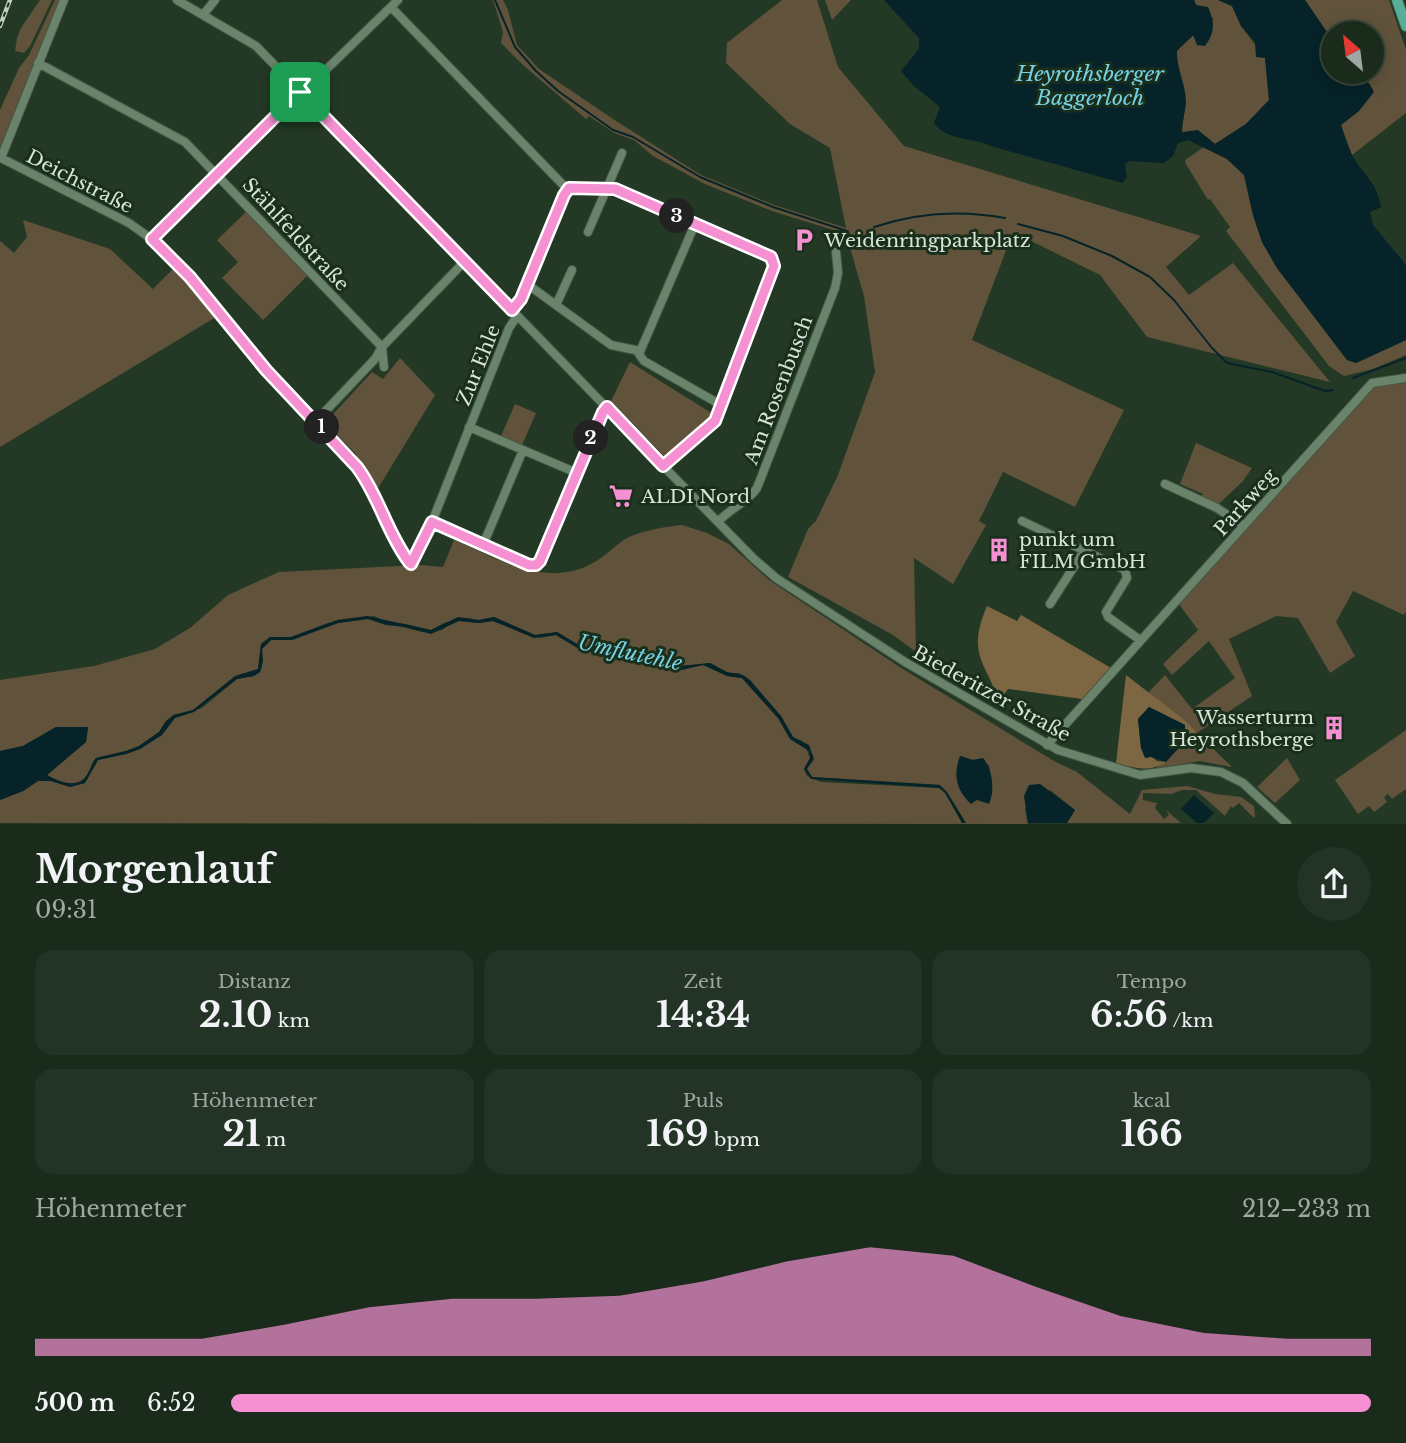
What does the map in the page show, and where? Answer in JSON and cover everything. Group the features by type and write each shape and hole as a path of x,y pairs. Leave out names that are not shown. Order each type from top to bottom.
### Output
{"main road":[{"path":"1397,0 1406,26"}],"street":[{"name":"Deichstraße","path":"64,0 1,158 129,223 152,239 190,277 266,370 316,421 364,477 411,564"},
{"name":"Biederitzer Straße","path":"177,0 253,44 764,568 905,662 1047,745 1134,774 1149,775 1191,768 1221,772 1243,783 1287,824"},
{"path":"203,15 215,0"},
{"path":"152,239 395,3 567,189 615,189 774,261 721,405 711,425 663,466"},
{"name":"Stählfeldstraße","path":"38,63 185,142 382,347"},
{"path":"588,232 622,153"},
{"name":"Zur Ehle","path":"411,564 432,522 567,189"},
{"path":"695,224 639,351 644,361 721,405"},
{"name":"Am Rosenbusch","path":"718,522 757,488 835,288 838,273 836,253"},
{"path":"316,421 375,359 382,347 465,261"},
{"path":"556,304 572,270"},
{"path":"527,284 611,345 639,351"},
{"path":"382,347 384,367"},
{"name":"Parkweg","path":"1047,745 1372,383 1406,378"},
{"path":"432,522 529,565 536,565 607,407"},
{"name":"Zur Ehle","path":"469,427 577,473"},
{"path":"483,545 523,450"},
{"path":"1165,484 1217,508 1244,526"},
{"path":"1022,521 1127,573 1127,578 1106,612 1108,617 1140,640"},
{"path":"1050,604 1084,551"}],"shaded area":[{"path":"40,0 52,0 30,46 24,53 15,51 21,28"},
{"path":"55,0 61,0 0,148 0,110"},
{"path":"493,0 503,0 517,45 539,69 613,119 701,175 774,205 846,228 830,148 790,124 726,63 727,43 782,0 817,0 838,67 904,146 1201,236 1166,267 1189,295 1233,263 1330,382 1147,337 1100,275 1013,232 972,340 1124,410 1075,507 1003,472 979,521 986,525 953,584 914,558 916,652 893,635 788,577 808,529 816,521 838,475 875,372 864,296 846,234 772,211 705,184 653,156 634,140 614,133 589,116 586,119 501,43 503,32"},
{"path":"825,0 851,0 832,20"},
{"path":"1194,0 1218,0 1232,6 1241,26 1265,58 1269,100 1246,124 1215,144 1207,137 1182,133 1185,92 1177,50 1194,35 1212,27 1213,18 1196,5"},
{"path":"1305,0 1389,0 1406,50 1406,113 1352,155 1341,125 1359,111 1367,84 1384,84 1384,21 1321,21 1321,23"},
{"path":"1204,147 1227,159 1244,175 1262,242 1277,268 1347,360 1356,363 1406,340 1406,355 1373,369 1344,376 1329,366 1226,231 1230,227 1210,199 1208,200 1186,164 1185,160"},
{"path":"246,212 308,275 263,320 222,278 238,262 217,240"},
{"path":"23,220 110,249 153,289 176,266 216,317 0,447 0,241 14,253 27,237"},
{"path":"400,358 435,395 377,490 355,453 325,423 372,372 383,379"},
{"path":"630,362 713,414 706,424 665,457 611,401"},
{"path":"1406,382 1404,615 1353,591 1336,622 1355,656 1330,673 1298,618 1276,616 1229,639 1252,696 1197,733 1187,722 1147,694 1165,675 1192,709 1235,678 1209,641 1172,675 1163,664 1198,630 1179,604 1375,386"},
{"path":"515,404 536,413 522,445 501,436"},
{"path":"1196,443 1252,468 1243,481 1218,505 1201,498 1203,494 1180,484"},
{"path":"682,525 729,544 769,580 901,668 1054,761 1077,772 1130,814 1142,790 1187,786 1215,794 1241,797 1254,806 1254,818 1239,803 1233,808 1231,806 1225,816 1196,790 1182,790 1171,794 1143,793 1143,800 1157,803 1155,808 1164,819 1169,815 1166,810 1181,823 1067,823 1075,810 1050,790 1025,809 1028,824 0,823 0,800 23,791 38,781 51,781 70,787 85,783 98,760 140,749 154,740 175,718 202,708 237,679 260,672 262,649 271,640 292,640 338,623 368,619 422,632 442,630 459,621 493,621 540,638 556,635 581,650 590,652 633,652 681,670 703,665 714,668 727,676 742,678 778,718 793,741 806,748 810,758 804,769 807,776 821,782 939,788 940,785 812,777 807,769 813,755 802,741 793,737 781,716 759,691 739,673 727,673 710,663 681,666 634,649 618,651 582,647 557,632 535,635 494,617 479,620 466,618 444,623 431,630 387,622 374,616 328,623 291,637 270,637 261,644 258,669 252,673 240,674 193,710 173,715 159,732 139,746 96,758 84,778 75,783 63,782 47,775 86,742 88,727 56,727 23,746 0,751 0,680 94,666 155,649 190,628 228,595 279,572 420,565 443,567 454,540 522,568 557,573 593,563 629,537","holes":["961,756 989,765 992,795 977,800"]},
{"path":"987,606 1017,621 1021,615 1111,668 1082,699 1008,689 997,705 978,645 979,630"},
{"path":"1126,675 1187,722 1197,733 1184,742 1185,725 1149,707 1138,719 1141,748 1157,761 1166,762 1154,768 1136,768 1116,763"},
{"path":"1406,730 1406,789 1392,799 1388,794 1384,797 1387,802 1374,812 1369,806 1358,814 1335,780"},
{"path":"1197,733 1232,767 1199,761 1155,769"},
{"path":"1287,758 1300,780 1275,803 1257,787"}],"water":[{"name":"Heyrothsberger Baggerloch","path":"884,0 1194,0 1196,5 1208,7 1213,27 1205,46 1197,45 1193,35 1177,51 1186,96 1182,132 1198,130 1215,144 1246,124 1269,100 1265,58 1256,57 1255,42 1241,26 1232,6 1218,0 1305,0 1321,23 1321,84 1370,84 1374,92 1359,111 1341,125 1351,153 1379,198 1381,207 1370,212 1373,225 1406,265 1406,340 1356,363 1347,360 1277,268 1262,242 1244,175 1227,159 1188,140 1178,143 1173,156 1164,163 1130,161 1125,164 1127,177 1122,183 945,133 934,123 940,107 913,85 901,71 919,49 919,38"},
{"path":"367,616 431,630 458,617 479,620 494,617 535,635 557,632 582,647 591,649 634,649 681,666 710,663 750,680 781,716 793,737 809,745 814,759 807,769 812,777 940,785 966,823 962,823 945,793 939,788 811,779 804,769 810,758 809,751 790,739 778,718 742,678 727,676 703,665 681,670 634,652 618,654 581,650 556,635 534,638 493,621 459,621 431,634 368,619 338,623 292,640 271,640 262,649 260,672 237,679 194,712 175,718 162,735 140,749 98,760 85,783 70,787 51,781 38,781 23,791 0,800 0,751 23,746 56,727 88,727 86,742 47,775 66,783 76,783 87,776 96,758 139,746 159,732 174,715 193,710 235,676 258,669 261,644 270,637 291,637 337,620"},
{"path":"1149,707 1185,725 1184,742 1166,762 1151,757 1145,758 1141,748 1138,719"},
{"path":"960,756 972,760 983,758 992,780 989,804 977,800 971,804 962,793 956,776"},
{"path":"1040,784 1075,810 1067,823 1028,823 1024,796 1029,785"},
{"path":"1194,795 1214,813 1204,823 1197,823 1181,809"}],"waterway":[{"path":"495,0 515,47 536,71 558,91 613,130 633,137 700,177 773,207 847,231"},
{"path":"874,227 939,214 1005,218"},
{"path":"1018,224 1063,236 1112,256 1150,277 1174,300 1227,363 1272,372 1325,391 1333,390"},
{"path":"1353,378 1406,358"}],"railway":[{"path":"0,26 10,0"}],"place":[{"name":"Weidenringparkplatz","path":"804,240"},
{"name":"ALDI Nord","path":"621,496"},
{"name":"punkt um FILM GmbH","path":"999,550"},
{"name":"Wasserturm Heyrothsberge","path":"1334,728"}],"route":[{"path":"300,92 512,310 521,299 569,188 615,189 771,257 774,266 715,421 663,466 607,407 536,565 529,565 432,522 411,564 357,467 266,370 228,320 190,277 152,239 300,92"}],"water label":[{"name":"Umflutehle","path":"630,653"}]}
